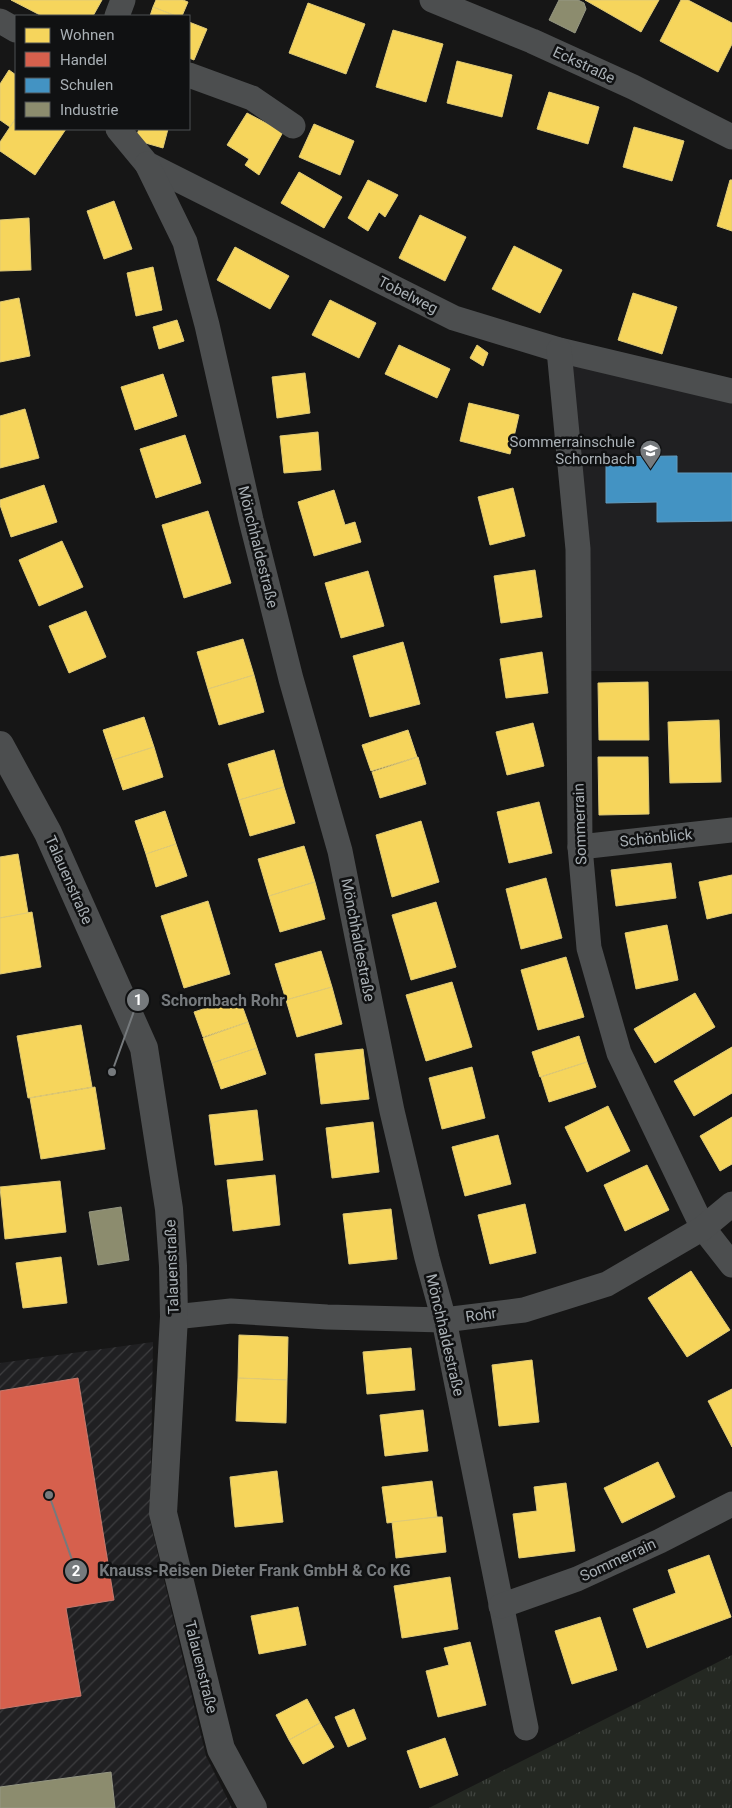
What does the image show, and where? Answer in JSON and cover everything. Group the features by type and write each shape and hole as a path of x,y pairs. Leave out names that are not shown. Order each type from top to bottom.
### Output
{"street":[{"path":"117,15 123,0"},
{"name":"Eckstraße","path":"432,0 532,41 633,87 732,137"},
{"path":"0,21 15,29"},
{"path":"190,75 252,98 294,126"},
{"name":"Tobelweg","path":"119,130 147,164 454,318 559,350 732,391"},
{"name":"Mönchhaldestraße","path":"147,164 185,242 207,325 251,520 291,679 340,851 392,1111 427,1258 444,1320 526,1728"},
{"name":"Sommerrain","path":"559,350 578,549 580,847 589,948 619,1052 703,1228 732,1265"},
{"name":"Talauenstraße","path":"0,745 48,833 144,1048 169,1209 174,1266 174,1317 163,1513 221,1749 254,1808"},
{"name":"Schönblick","path":"580,847 732,830"},
{"name":"Rohr","path":"174,1317 231,1311 326,1317 444,1320 524,1310 607,1284 703,1228 732,1204"},
{"name":"Sommerrain","path":"500,1606 576,1579 660,1541 732,1504"}],"shaded area":[{"name":"Sommerrainschule Schornbach","path":"559,350 732,391 732,671 580,671"},
{"path":"153,1342 150,1521 206,1756 232,1808 0,1808 0,1363"}],"green space":[{"path":"732,1655 732,1808 429,1808"}],"building: Wohnen":[{"path":"11,0 102,0 94,15 40,15"},
{"path":"156,0 183,0 188,2 182,15 173,15 153,7"},
{"path":"585,0 659,0 641,32"},
{"path":"681,0 688,0 732,23 732,44 718,72 660,41"},
{"path":"308,3 365,24 346,74 289,53"},
{"path":"153,7 173,15 150,15"},
{"path":"190,22 207,29 194,60 190,58"},
{"path":"393,30 443,44 426,102 376,87"},
{"path":"457,61 512,75 502,117 447,103"},
{"path":"9,70 15,74 15,120 10,127 0,120 0,84"},
{"path":"549,92 599,107 588,144 537,129"},
{"path":"247,113 283,132 259,175 245,165 249,159 227,145"},
{"path":"15,120 15,130 65,130 35,175 0,151 0,142"},
{"path":"314,124 354,141 340,175 299,157"},
{"path":"634,127 684,141 672,181 623,167"},
{"path":"139,130 168,130 163,148 135,140"},
{"path":"299,172 342,197 324,228 281,203"},
{"path":"368,180 398,195 385,217 379,212 368,231 348,218"},
{"path":"730,180 732,180 732,231 717,226"},
{"path":"114,201 132,249 104,259 87,211"},
{"path":"420,215 466,237 445,281 399,258"},
{"path":"29,218 31,270 0,271 0,220"},
{"path":"514,246 562,270 540,313 492,289"},
{"path":"235,247 289,276 270,309 217,280"},
{"path":"153,267 162,310 136,316 127,273"},
{"path":"633,293 677,307 662,354 618,340"},
{"path":"19,298 30,356 0,362 0,302"},
{"path":"330,300 376,323 359,358 312,335"},
{"path":"177,320 184,341 159,349 153,327"},
{"path":"399,345 450,369 437,398 385,374"},
{"path":"477,345 488,353 483,366 470,358"},
{"path":"305,373 310,413 277,418 272,377"},
{"path":"163,374 177,416 135,430 121,387"},
{"path":"469,403 519,415 510,454 460,441"},
{"path":"25,409 39,458 0,468 0,416"},
{"path":"318,432 321,470 284,473 280,436"},
{"path":"185,435 201,483 156,498 140,449"},
{"path":"44,485 57,522 11,537 0,500"},
{"path":"513,488 525,536 490,545 478,497"},
{"path":"334,490 345,525 355,522 361,542 314,556 298,502"},
{"path":"208,511 231,583 184,598 162,525"},
{"path":"62,541 83,587 39,606 19,560"},
{"path":"535,570 542,617 501,623 494,576"},
{"path":"368,571 384,626 341,638 325,583"},
{"path":"86,611 106,657 69,673 49,626"},
{"path":"243,639 254,675 208,689 197,652"},
{"path":"403,642 420,704 370,717 353,656"},
{"path":"542,652 548,693 506,698 500,659"},
{"path":"254,675 264,712 219,725 208,689"},
{"path":"648,682 649,740 599,740 598,683"},
{"path":"144,717 154,747 113,760 103,730"},
{"path":"719,720 721,782 670,783 668,722"},
{"path":"533,723 544,766 507,775 496,732"},
{"path":"408,730 417,757 371,771 362,745"},
{"path":"154,747 163,777 123,790 113,760"},
{"path":"274,750 284,787 239,800 228,764"},
{"path":"418,757 426,784 380,798 372,772"},
{"path":"598,757 648,757 649,814 599,815"},
{"path":"284,787 295,823 250,836 239,800"},
{"path":"539,802 552,853 509,863 497,812"},
{"path":"165,811 176,844 146,854 135,821"},
{"path":"421,821 439,882 392,897 376,835"},
{"path":"176,844 187,876 156,887 146,854"},
{"path":"304,846 315,882 269,896 258,859"},
{"path":"18,854 28,913 0,918 0,857"},
{"path":"671,863 676,898 616,906 611,870"},
{"path":"732,875 732,913 707,919 699,882"},
{"path":"546,878 562,938 521,949 506,889"},
{"path":"315,882 325,919 280,932 269,896"},
{"path":"208,901 230,974 184,988 161,916"},
{"path":"436,902 456,967 411,980 392,915"},
{"path":"32,912 41,967 0,974 0,918"},
{"path":"667,925 678,980 636,989 625,933"},
{"path":"321,951 332,987 286,1000 275,964"},
{"path":"566,957 584,1017 538,1030 521,970"},
{"path":"452,982 472,1047 426,1061 406,995"},
{"path":"332,987 342,1024 297,1037 286,1000"},
{"path":"695,993 715,1027 655,1063 634,1029"},
{"path":"239,997 248,1022 203,1037 194,1012"},
{"path":"248,1022 257,1048 212,1063 203,1038"},
{"path":"81,1025 92,1087 28,1098 17,1036"},
{"path":"579,1036 587,1062 540,1077 532,1052"},
{"path":"732,1047 732,1093 694,1116 674,1081"},
{"path":"257,1048 266,1074 221,1089 212,1063"},
{"path":"363,1049 369,1099 321,1104 315,1054"},
{"path":"587,1062 596,1087 549,1102 541,1077"},
{"path":"472,1067 485,1118 442,1129 429,1078"},
{"path":"95,1087 105,1149 41,1159 30,1098"},
{"path":"608,1106 630,1151 587,1172 565,1127"},
{"path":"257,1110 263,1160 215,1165 209,1115"},
{"path":"732,1117 732,1164 720,1171 700,1136"},
{"path":"373,1122 379,1172 332,1178 326,1128"},
{"path":"498,1135 511,1184 465,1196 452,1147"},
{"path":"647,1165 669,1210 625,1231 604,1185"},
{"path":"275,1175 280,1225 233,1231 227,1180"},
{"path":"60,1181 66,1232 5,1239 0,1187"},
{"path":"525,1204 536,1253 490,1264 478,1215"},
{"path":"391,1209 397,1259 349,1264 343,1214"},
{"path":"61,1257 67,1303 23,1308 16,1263"},
{"path":"691,1271 730,1330 687,1357 648,1298"},
{"path":"239,1335 288,1337 287,1380 238,1378"},
{"path":"411,1348 415,1390 367,1394 363,1352"},
{"path":"532,1360 539,1422 499,1426 492,1365"},
{"path":"238,1378 287,1380 286,1423 236,1421"},
{"path":"732,1389 732,1447 708,1401"},
{"path":"423,1410 428,1451 385,1456 380,1415"},
{"path":"658,1462 675,1497 622,1523 604,1488"},
{"path":"277,1471 283,1522 235,1527 230,1477"},
{"path":"432,1481 437,1517 387,1523 382,1487"},
{"path":"566,1483 575,1551 519,1558 513,1514 537,1511 534,1487"},
{"path":"442,1517 446,1552 396,1558 392,1522"},
{"path":"709,1555 731,1617 647,1648 633,1609 676,1593 668,1570"},
{"path":"450,1577 458,1629 402,1638 394,1586"},
{"path":"298,1607 306,1645 259,1654 251,1616"},
{"path":"600,1617 617,1670 572,1684 555,1631"},
{"path":"470,1642 486,1705 438,1717 426,1671 449,1665 444,1648"},
{"path":"307,1699 320,1723 289,1740 276,1715"},
{"path":"354,1709 366,1739 348,1747 335,1717"},
{"path":"320,1723 334,1747 303,1764 289,1740"},
{"path":"445,1738 458,1775 420,1788 407,1751"}],"building: Handel":[{"path":"78,1378 114,1600 66,1608 81,1696 0,1709 0,1391"}],"building: Schulen":[{"name":"Sommerrainschule Schornbach","path":"677,456 677,473 732,473 732,521 657,522 657,502 606,503 606,457"}],"building: Industrie":[{"path":"559,0 578,0 584,3 586,9 575,33 549,20"},
{"path":"121,1207 129,1260 98,1265 89,1212"},
{"path":"111,1772 115,1808 0,1808 0,1787"}],"place":[{"name":"Sommerrainschule Schornbach","path":"651,470"},
{"name":"Schornbach Rohr","path":"112,1072"},
{"name":"Knauss-Reisen Dieter Frank GmbH & Co KG","path":"49,1495"}]}
